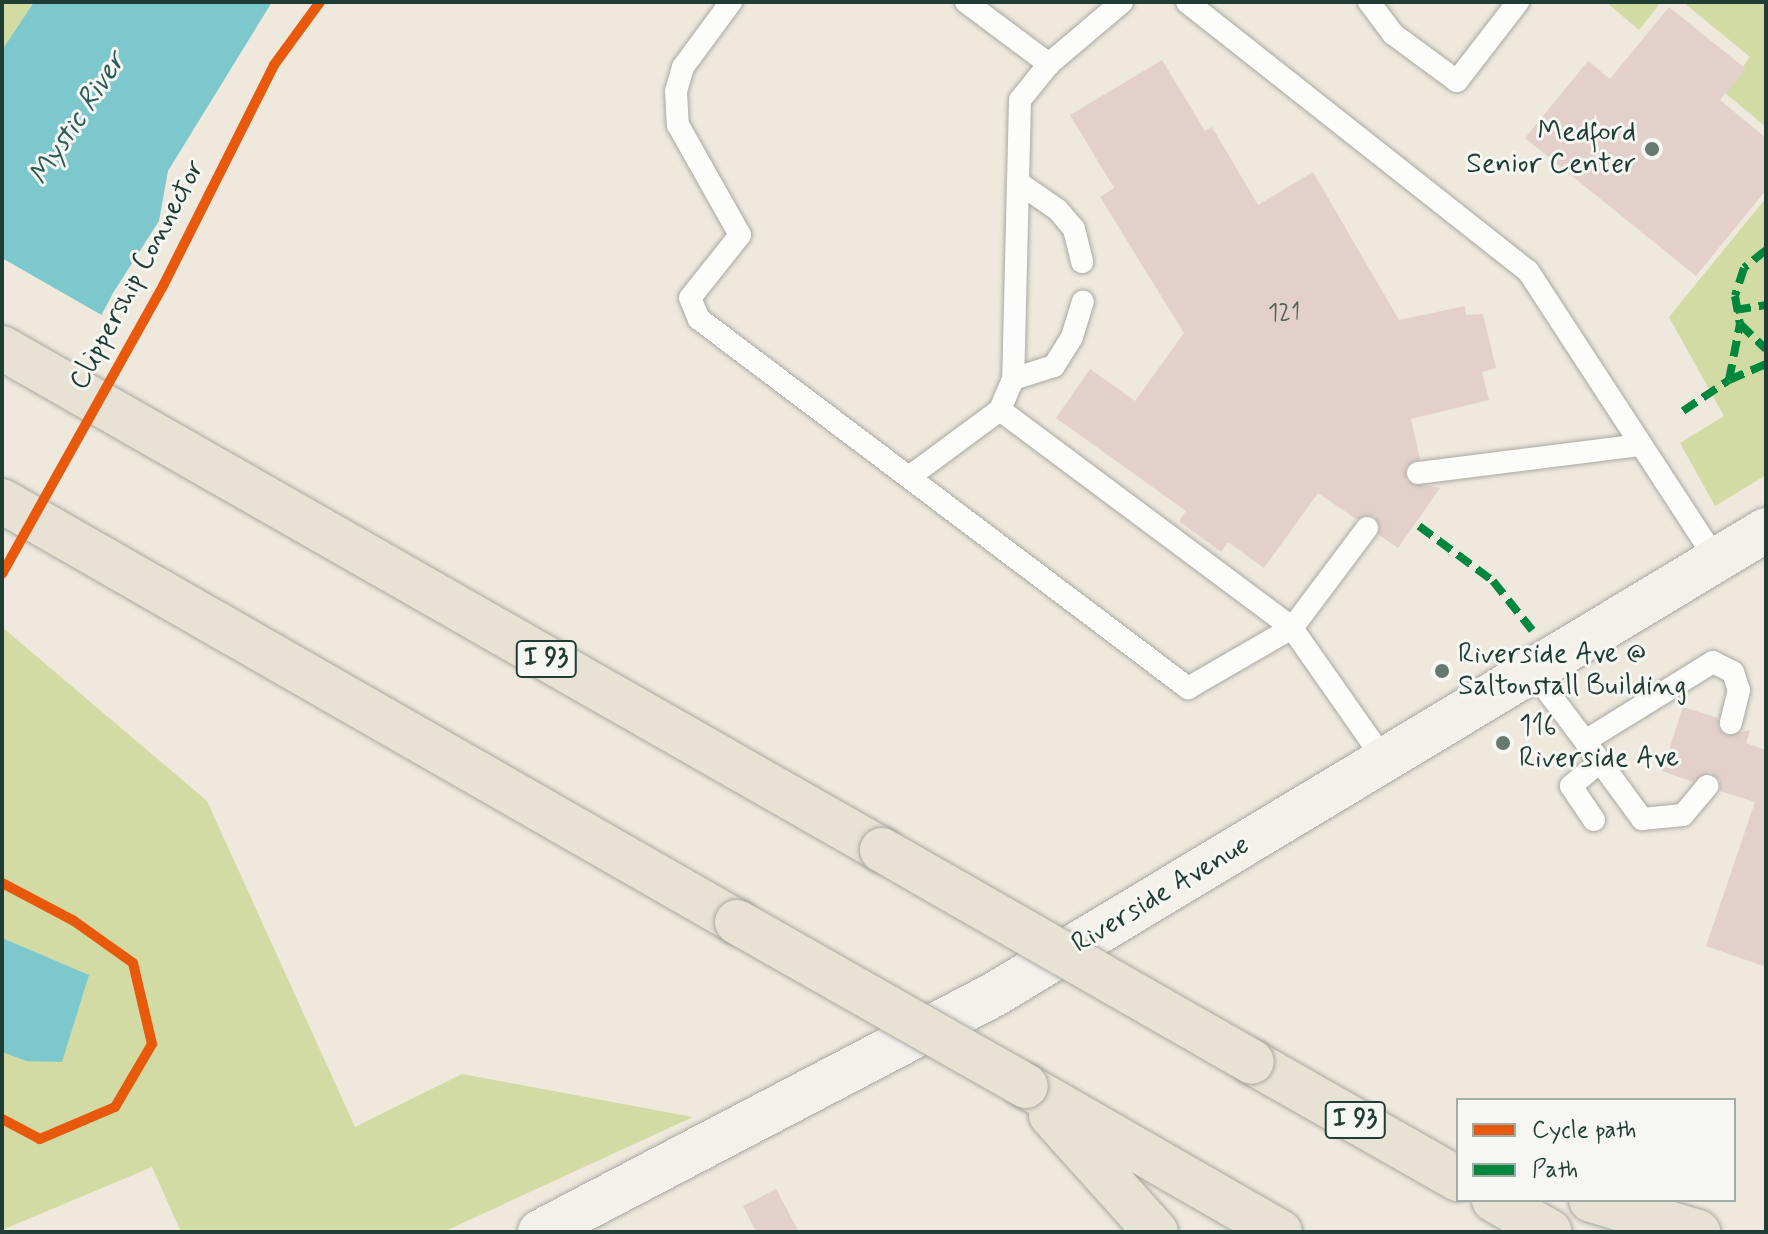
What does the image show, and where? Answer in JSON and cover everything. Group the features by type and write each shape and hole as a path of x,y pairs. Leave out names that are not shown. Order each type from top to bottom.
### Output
{"highway":[{"name":"I 93","path":"2,348 1456,1178"},
{"path":"2,501 1026,1086 1092,1138 1280,1232"},
{"path":"1092,1138 1156,1232"},
{"path":"1387,1139 1456,1159"},
{"path":"1498,1202 1550,1232"},
{"path":"1598,1202 1698,1232"}],"main road":[{"name":"Riverside Avenue","path":"540,1232 995,994 1386,762 1766,530"}],"lane":[{"path":"731,2 683,67 676,91 678,125 740,235 690,298 699,319 1188,688 1292,628 1367,528"},
{"path":"966,2 1049,64"},
{"path":"909,477 1000,410 1013,379 1020,100 1049,64 1122,2"},
{"path":"1187,2 1528,271 1717,561"},
{"path":"1369,2 1393,34 1457,81 1518,2"},
{"path":"1019,183 1058,210 1074,229 1082,262"},
{"path":"1013,379 1054,366 1072,337 1083,302"},
{"path":"1000,410 1292,628 1386,762"},
{"path":"1418,473 1640,445"},
{"path":"1585,741 1713,662 1733,672 1739,690 1731,723"},
{"path":"1533,672 1642,819 1683,815 1707,786"},
{"path":"1594,820 1571,786 1600,762"}],"green space":[{"path":"2,2 34,2 2,50"},
{"path":"1606,2 1661,2 1639,30"},
{"path":"1683,2 1766,2 1766,127 1724,92 1750,57"},
{"path":"1766,198 1766,475 1715,506 1680,443 1724,416 1669,317"},
{"path":"2,627 207,801 355,1127 462,1074 693,1117 443,1232 181,1232 152,1167 2,1230 2,1052 26,1061 72,971 2,938"}],"water":[{"name":"Mystic River","path":"34,2 272,2 168,171 159,221 113,293 53,407 28,439 2,498 2,50"},
{"path":"2,938 89,975 62,1062 26,1061 2,1052"}],"pier":[{"path":"2,258 105,317 56,409 31,441 2,502"}],"building":[{"name":"Medford Senior Center","path":"1669,7 1746,69 1720,100 1766,138 1766,190 1696,276 1525,138 1588,61 1610,79"},
{"path":"1162,60 1205,131 1212,127 1258,205 1313,172 1399,320 1465,306 1466,315 1483,314 1496,368 1482,372 1489,400 1411,419 1420,459 1406,467 1406,481 1440,488 1398,548 1379,535 1375,516 1356,519 1318,493 1264,568 1228,542 1221,552 1179,521 1186,511 1056,418 1090,369 1135,401 1184,333 1100,197 1114,188 1070,115"},
{"path":"1683,707 1718,718 1718,728 1727,736 1750,730 1746,743 1766,750 1766,967 1706,946 1755,802 1720,791 1720,780 1710,772 1693,782 1662,771"},
{"path":"776,1189 799,1232 756,1232 743,1206"}],"marked path":[{"path":"1766,250 1744,268 1735,296 1740,324 1766,349"},
{"path":"1735,310 1766,305"},
{"path":"1729,380 1740,324"},
{"path":"1683,411 1729,380 1766,364"},
{"path":"1419,526 1493,581 1532,630"}],"cycle path":[{"name":"Clippership Connector","path":"2,574 163,286 274,65 320,2"},
{"path":"2,883 74,921 133,963 152,1044 115,1107 40,1139 2,1119"}],"place":[{"name":"Medford Senior Center","path":"1652,149"},
{"name":"Riverside Ave @ Saltonstall Building","path":"1442,671"},
{"name":"116 Riverside Ave","path":"1503,743"}]}
